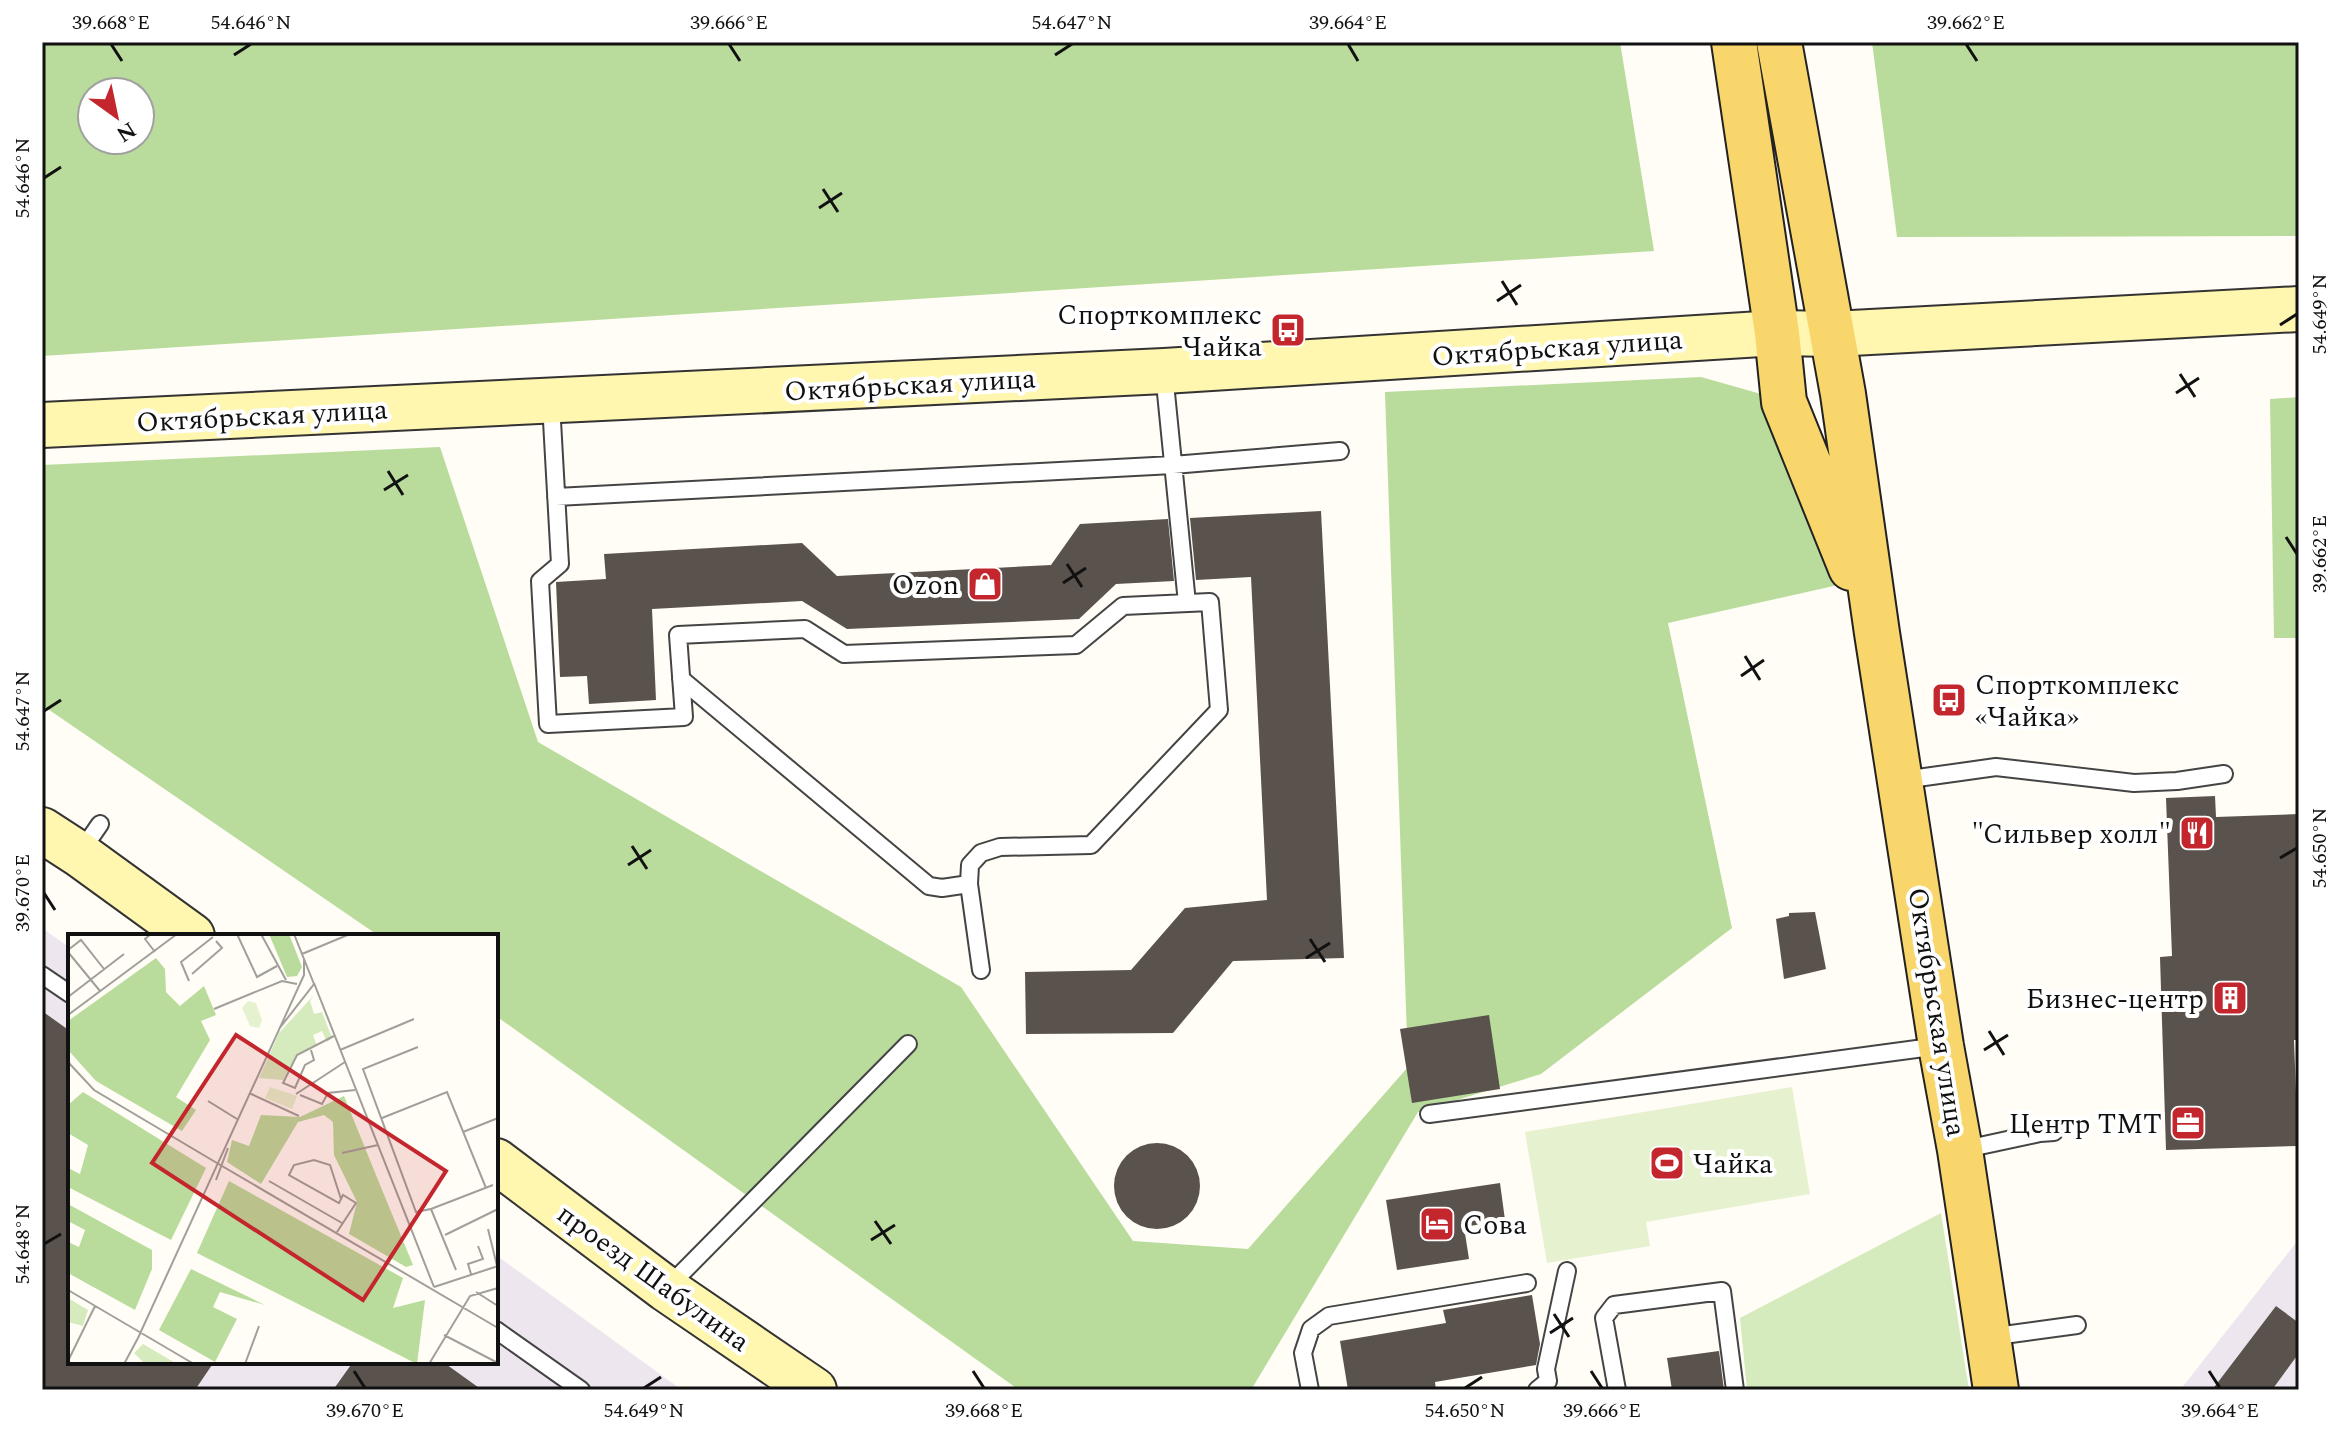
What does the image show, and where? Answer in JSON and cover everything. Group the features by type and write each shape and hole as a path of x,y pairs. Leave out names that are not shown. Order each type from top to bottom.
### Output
{"main road":[{"path":"1734,42 1777,333"},
{"path":"1779,42 1833,334"},
{"name":"Октябрьская улица","path":"1777,333 1784,402 1877,633"},
{"name":"Октябрьская улица","path":"1833,334 1996,1390"}],"street":[{"name":"Октябрьская улица","path":"42,425 1164,371 1777,333 1833,334 2299,309"},
{"path":"42,830 89,839 190,934"},
{"name":"проезд Шабулина","path":"498,1163 666,1289 814,1390"}],"lane":[{"path":"1164,371 1187,603"},
{"path":"551,401 560,564 540,581 548,724 684,717 678,635 805,629 844,654 1076,645 1123,606 1210,602 1219,710 1091,845 1000,847 981,853 970,865 969,884 981,970"},
{"path":"556,497 1173,465 1340,451"},
{"path":"681,679 929,886 942,888 969,884"},
{"path":"1901,780 1980,767 2134,783 2224,774"},
{"path":"42,975 68,993"},
{"path":"666,1289 908,1044"},
{"path":"1429,1114 1941,1046"},
{"path":"1960,1150 2054,1132"},
{"path":"1537,1390 1548,1381 1546,1369 1567,1271"},
{"path":"1310,1390 1303,1353 1311,1329 1329,1316 1527,1283"},
{"path":"1617,1390 1604,1318 1614,1305 1722,1291 1735,1390"},
{"path":"1987,1337 2077,1325"},
{"path":"498,1331 581,1390"}],"shaded area":[{"path":"42,928 68,947 68,1364 498,1364 498,1256 682,1390 42,1390"},
{"path":"2299,1239 2299,1390 2180,1390"}],"green space":[{"path":"42,42 1620,42 1654,251 42,356"},
{"path":"1872,42 2299,42 2299,236 1897,237"},
{"path":"1701,377 1761,394 1838,585 1668,623 1732,928 1541,1074 1418,1112 1251,1390 1019,1390 498,1017 498,934 376,934 42,705 42,465 440,447 538,742 961,987 1133,1241 1248,1249 1408,1067 1385,392"},
{"path":"2299,397 2299,638 2274,638 2270,399"},
{"name":"Чайка","path":"1792,1087 1810,1194 1646,1222 1650,1246 1547,1263 1525,1132"},
{"path":"1941,1213 1969,1390 1747,1390 1740,1318"}],"building":[{"path":"1321,511 1344,958 1233,961 1173,1033 1026,1034 1025,972 1131,970 1185,908 1267,900 1251,577 1196,580 1190,518"},
{"path":"1168,519 1174,581 1116,584 1079,619 847,629 802,601 652,609 656,700 589,704 587,676 560,677 556,582 606,579 604,554 802,543 837,576 1051,565 1080,524"},
{"name":"Бизнес-центр","path":"2215,796 2216,817 2299,814 2299,1040 2294,1040 2298,1146 2166,1150 2160,957 2172,956 2166,798"},
{"path":"1815,912 1826,969 1784,979 1776,919 1789,916 1789,913"},
{"path":"42,1011 68,1030 68,1364 213,1364 195,1390 42,1390"},
{"path":"1489,1015 1500,1089 1412,1103 1400,1029"},
{"path":"1157,1143 1181,1150 1193,1162 1200,1186 1193,1210 1181,1222 1157,1229 1133,1222 1121,1210 1114,1186 1121,1162 1133,1150"},
{"name":"Сова","path":"1500,1183 1505,1220 1464,1227 1469,1259 1397,1270 1386,1200"},
{"path":"1532,1295 1540,1344 1536,1365 1435,1382 1436,1390 1348,1390 1340,1341 1446,1323 1443,1310"},
{"path":"2276,1306 2299,1323 2299,1353 2272,1390 2212,1390"},
{"path":"1719,1351 1724,1390 1672,1390 1667,1358"},
{"path":"352,1364 446,1364 482,1390 333,1390"}],"place":[{"name":"Спорткомплекс Чайка","path":"1288,330"},
{"name":"Ozon","path":"985,584"},
{"name":"Спорткомплекс «Чайка»","path":"1949,700"},
{"name":"\"Сильвер холл\"","path":"2197,833"},
{"name":"Бизнес-центр","path":"2230,998"},
{"name":"Центр ТМТ","path":"2188,1123"},
{"name":"Чайка","path":"1667,1163"},
{"name":"Сова","path":"1437,1224"}]}
